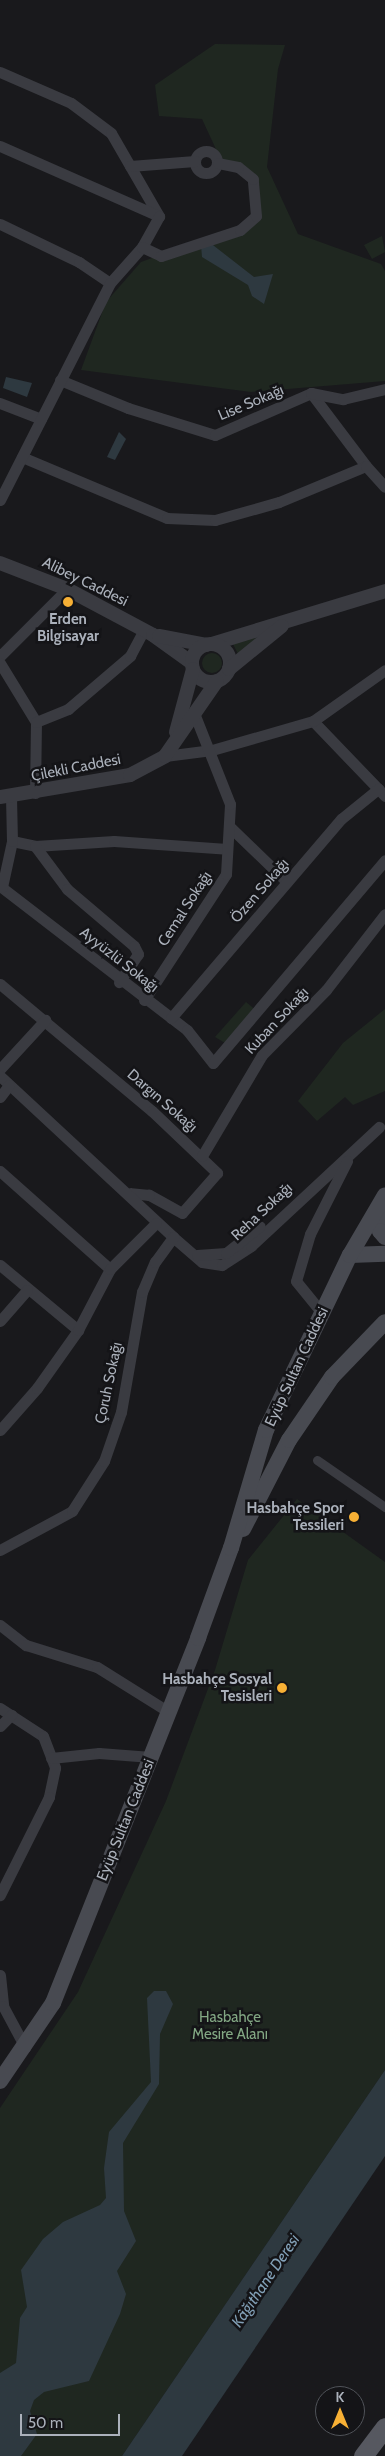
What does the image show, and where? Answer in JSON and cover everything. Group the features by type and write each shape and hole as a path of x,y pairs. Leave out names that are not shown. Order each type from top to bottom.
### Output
{"main road":[{"name":"Eyüp Sultan Caddesi","path":"0,2082 25,2048 53,2003 169,1712 231,1548 266,1430 350,1256 383,1198"},
{"path":"383,1198 379,1217 385,1237"},
{"path":"350,1256 385,1254"},
{"name":"Eyüp Sultan Caddesi","path":"231,1548 289,1440 332,1377 385,1322"},
{"path":"363,2456 385,2426"}],"street":[{"path":"0,72 71,103 111,133 159,216"},
{"path":"0,146 159,216"},
{"path":"130,166 195,161 206,173 218,163 238,167 253,179 256,216 240,230 161,256 142,247"},
{"path":"0,500 5,483 22,457 110,283 142,247 159,216"},
{"path":"0,224 79,262 110,283"},
{"name":"Lise Sokağı","path":"60,380 128,408 215,434 311,393"},
{"path":"311,393 343,399 385,389"},
{"path":"311,393 385,488"},
{"path":"0,403 41,419"},
{"path":"22,457 167,518 214,520 279,502 366,466"},
{"name":"Alibey Caddesi","path":"0,563 67,589 149,633 193,666"},
{"path":"0,656 67,589"},
{"path":"288,621 217,681 205,681 193,666 196,652 209,645 385,591"},
{"path":"36,722 68,709 130,656 149,633"},
{"name":"Alibey Caddesi","path":"149,633 209,645"},
{"path":"209,645 226,652 229,669"},
{"path":"0,663 36,722 35,793"},
{"name":"Çilekli Caddesi","path":"174,740 193,666"},
{"path":"164,756 212,750 313,721 385,670"},
{"name":"Çilekli Caddesi","path":"5,797 130,775 164,756 217,681"},
{"name":"Cemal Sokağı","path":"144,1000 226,874 230,804 212,750 194,713"},
{"path":"313,721 382,792"},
{"name":"Özen Sokağı","path":"171,1018 341,819 382,792"},
{"path":"1,886 12,841 5,797"},
{"path":"230,827 287,882"},
{"path":"12,841 35,846 114,841 227,849"},
{"path":"35,846 67,888 134,946 138,954 119,982"},
{"name":"Ayyüzlü Sokağı","path":"1,886 56,926 119,982 187,1030 213,1063 385,860"},
{"name":"Kuban Sokağı","path":"202,1156 262,1055 326,990 385,914"},
{"name":"Dargın Sokağı","path":"0,984 45,1020 202,1156 217,1173 182,1213 149,1194 130,1193"},
{"path":"0,1069 45,1020"},
{"name":"Reha Sokağı","path":"0,1076 130,1193 156,1223 173,1238 196,1255 202,1262 222,1265 237,1255 352,1147 382,1125"},
{"path":"0,1097 10,1085"},
{"path":"322,1313 296,1281 310,1234 352,1147"},
{"path":"0,1171 110,1269"},
{"path":"0,1430 37,1388 78,1330 110,1269 156,1223"},
{"name":"Çoruh Sokağı","path":"0,1550 72,1511 104,1461 122,1412 142,1292 155,1262 173,1238"},
{"path":"0,1265 27,1290 78,1330"},
{"path":"0,1321 27,1290"},
{"path":"317,1460 385,1507"},
{"path":"0,1625 26,1645 97,1667 169,1712"},
{"path":"0,1708 43,1736 55,1768 49,1797 0,1895"},
{"path":"0,1726 12,1715"},
{"path":"51,1758 99,1753 151,1757"},
{"path":"0,1975 3,2006 25,2048"}],"green space":[{"path":"215,44 285,45 278,69 267,167 298,234 381,264 385,271 385,381 251,392 81,370 106,302 141,262 260,219 259,182 221,160 202,119 159,116 155,85"},
{"path":"382,236 385,252 372,259 364,245"},
{"path":"261,635 238,654 233,644"},
{"path":"212,653 219,656 222,663 219,670 212,673 205,670 202,663 205,656"},
{"path":"246,1002 257,1011 225,1043 215,1037"},
{"path":"385,1009 385,1091 353,1105 345,1097 317,1121 298,1101 343,1043"},
{"name":"Hasbahçe Mesire Alanı","path":"297,1499 385,1562 385,2070 122,2456 0,2456 0,2108 78,1992 166,1801 215,1670 248,1560"}],"water":[{"path":"209,242 254,277 273,274 264,304 252,296 248,285 202,257 201,245"},
{"path":"6,377 32,383 27,397 3,388"},
{"path":"119,432 126,439 115,460 107,457"},
{"path":"154,1991 166,1991 173,2004 160,2034 159,2084 123,2143 124,2211 136,2241 117,2271 126,2294 120,2314 89,2381 44,2392 34,2400 30,2411 37,2434 21,2456 0,2456 0,2373 16,2363 20,2318 27,2307 21,2270 43,2239 63,2222 100,2205 106,2198 104,2168 109,2132 151,2082 147,1998"},
{"name":"Kâğıthane Deresi","path":"385,2070 385,2156 182,2456 122,2456"}],"place":[{"name":"Erden Bilgisayar","path":"68,602"},
{"name":"Hasbahçe Spor Tessileri","path":"354,1517"},
{"name":"Hasbahçe Sosyal Tesisleri","path":"282,1688"}]}
